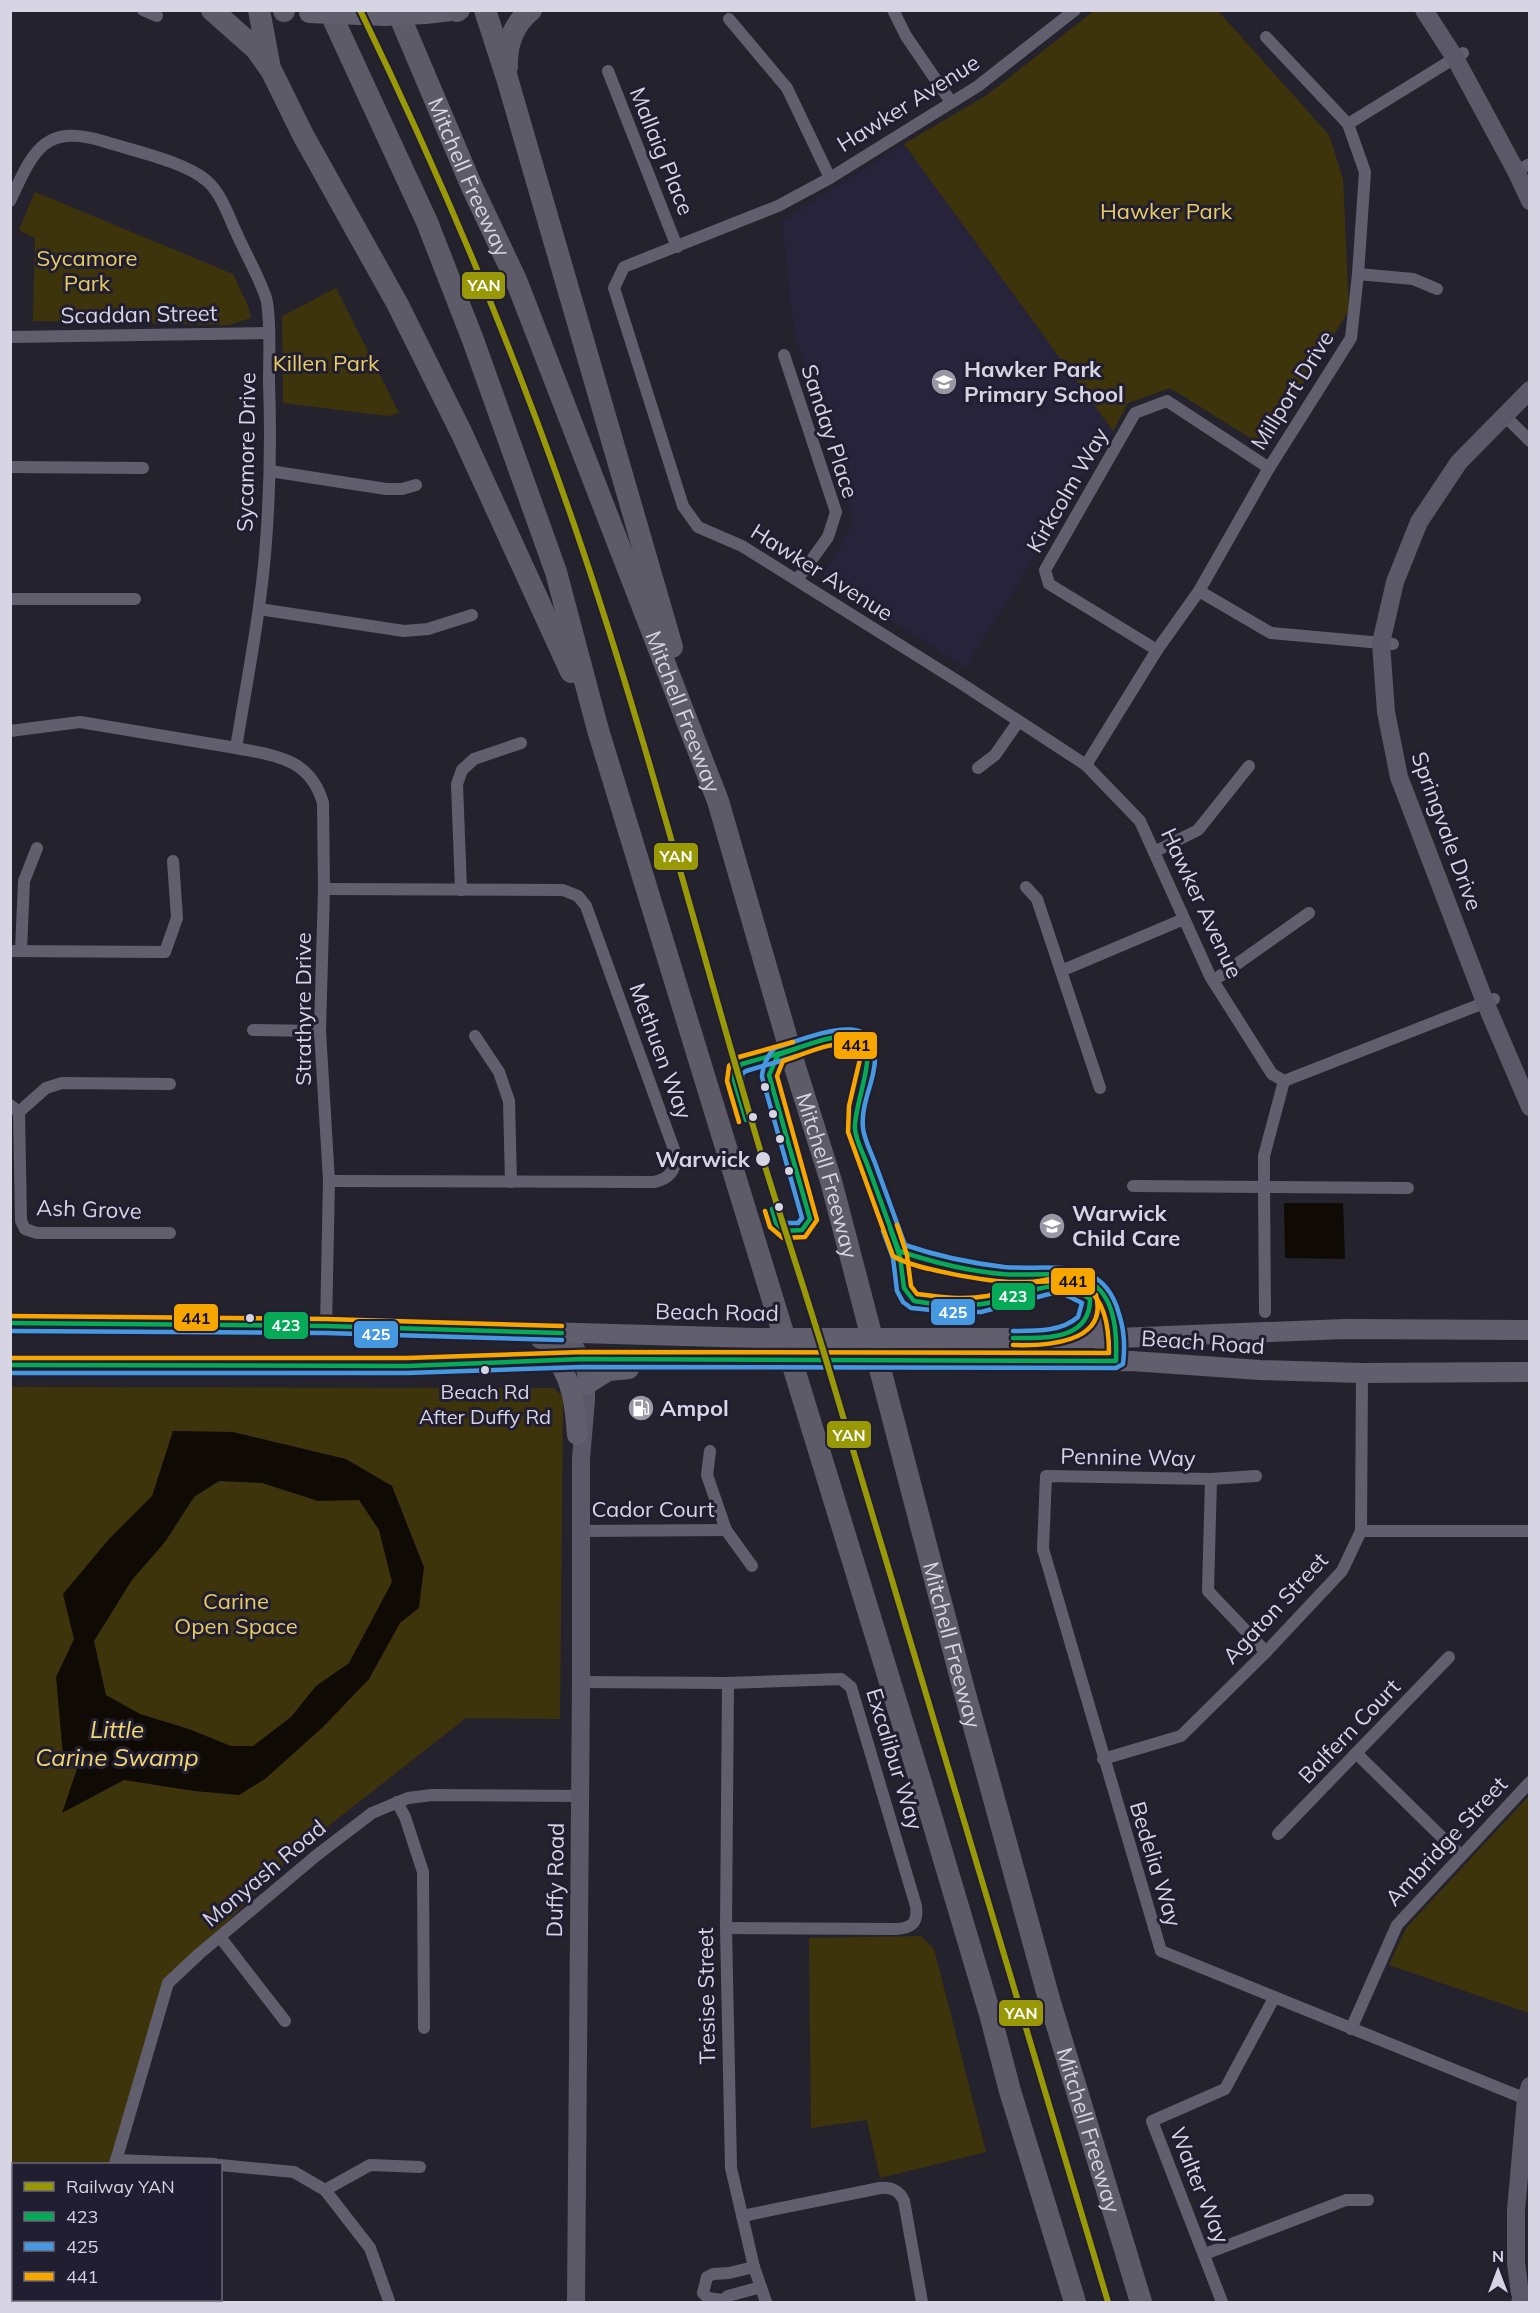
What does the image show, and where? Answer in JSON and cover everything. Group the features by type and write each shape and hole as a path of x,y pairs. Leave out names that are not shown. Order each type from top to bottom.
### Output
{"highway":[{"path":"212,10 256,49 271,70 308,144 398,305 467,445 598,730"},
{"path":"259,10 271,70"},
{"name":"Mitchell Freeway","path":"397,10 472,187 516,280 718,801 795,1067 831,1181 961,1679 1063,2048 1108,2186 1141,2302"},
{"path":"485,10 507,78 577,325 718,801"},
{"path":"507,78 507,52 510,41 517,25 531,10"},
{"path":"319,12 427,222 556,572 598,730 928,1809 990,2014 1010,2091 1075,2302"},
{"path":"1108,2186 1155,2302"}],"main road":[{"path":"1424,10 1459,56"},
{"path":"1435,10 1525,171 1530,201"},
{"path":"283,11 385,16 458,11"},
{"name":"Springvale Drive","path":"1507,418 1530,390"},
{"name":"Springvale Drive","path":"1530,402 1507,418 1459,462 1419,522 1395,582 1387,644 1386,712 1399,777 1490,1000 1530,1107"},
{"name":"Springvale Drive","path":"1490,1000 1530,1082"},
{"path":"1050,1338 1082,1324 1089,1314 1090,1299"},
{"name":"Beach Road","path":"10,1323 326,1326 754,1338 1109,1338 1333,1329 1530,1330"},
{"path":"446,1330 480,1338 559,1341 576,1349 582,1359 591,1347 602,1339 630,1335"},
{"name":"Beach Road","path":"10,1365 406,1366 582,1359 1108,1361 1260,1370 1362,1373 1530,1371"},
{"name":"Duffy Road","path":"576,2302 581,1682 580,1459 586,1385 586,1372 582,1359"},
{"name":"Duffy Road","path":"580,1459 577,1435 578,1372 582,1359"},
{"path":"557,1360 568,1380 577,1435"},
{"path":"586,1385 608,1371 718,1360"},
{"path":"1521,2302 1516,2263 1516,2210 1528,2092"}],"street":[{"path":"893,10 906,36 951,102"},
{"name":"Hawker Avenue","path":"1075,10 1060,15 978,86 830,178 778,206 624,267 614,288 683,506 698,527 742,546 1086,765 1140,821 1213,981 1272,1074 1284,1081"},
{"path":"729,19 788,88 830,178"},
{"path":"1266,37 1348,124 1459,56"},
{"name":"Mallaig Place","path":"608,71 677,247"},
{"name":"Millport Drive","path":"1086,765 1157,650 1199,591 1269,468 1351,338 1365,172 1348,124"},
{"name":"Sycamore Drive","path":"10,201 28,162 40,146 54,138 79,137 96,140 190,170 208,182 224,205 267,301 270,471 266,543 259,609 236,748"},
{"path":"1358,274 1413,279 1437,289"},
{"name":"Scaddan Street","path":"10,337 268,333"},
{"name":"Sanday Place","path":"784,355 836,512 828,537 797,580"},
{"name":"Kirkcolm Way","path":"1157,650 1049,584 1045,570 1135,413 1167,401 1269,468"},
{"path":"1507,418 1530,441"},
{"path":"10,467 142,468"},
{"path":"270,471 386,489 402,489 416,485"},
{"path":"1199,591 1271,633 1387,644"},
{"path":"10,598 135,599"},
{"path":"259,609 404,631 429,629 472,615"},
{"path":"10,731 80,722 236,748"},
{"path":"978,768 995,754 1018,722"},
{"path":"461,890 457,784 462,770 474,759 521,743"},
{"name":"Strathyre Drive","path":"236,748 292,762 309,775 315,784 320,793 324,814 320,1031 329,1181 326,1326"},
{"path":"1154,852 1198,830 1250,766"},
{"path":"37,848 24,882 16,951 165,952 177,918 173,861"},
{"path":"1026,887 1037,899 1100,1088"},
{"name":"Methuen Way","path":"324,889 563,890 581,899 586,906 676,1155 675,1165 671,1172 665,1178 654,1182 329,1181"},
{"path":"1213,981 1309,913"},
{"path":"1061,971 1184,919"},
{"path":"1265,1312 1264,1156 1284,1081 1490,1000"},
{"path":"253,1030 320,1031"},
{"path":"475,1036 499,1072 509,1101 511,1182"},
{"path":"15,1108 46,1088 62,1083 170,1084"},
{"name":"Ash Grove","path":"15,1108 21,1221 25,1229 37,1233 170,1233"},
{"path":"1133,1186 1408,1188"},
{"path":"1024,1275 1068,1277 1088,1281 1096,1286 1110,1311 1108,1361"},
{"path":"1049,1285 1076,1289 1090,1299 1109,1338"},
{"name":"Agaton Street","path":"1103,1759 1181,1736 1266,1652 1342,1571 1361,1531 1362,1373"},
{"name":"Cador Court","path":"710,1451 707,1475 726,1530 752,1566"},
{"name":"Pennine Way","path":"1046,1476 1211,1479 1256,1476"},
{"name":"Bedelia Way","path":"1046,1476 1043,1549 1161,1951 1351,2029 1528,2092"},
{"name":"Pennine Way","path":"1211,1479 1208,1591 1266,1652"},
{"name":"Cador Court","path":"580,1531 726,1530"},
{"path":"1361,1531 1530,1531"},
{"name":"Balfern Court","path":"1278,1834 1449,1657"},
{"name":"Excalibur Way","path":"581,1682 728,1683 837,1679 849,1683 859,1707 917,1910 915,1923 907,1928 726,1928"},
{"name":"Tresise Street","path":"728,1683 726,1928 731,2168 754,2267 766,2302"},
{"path":"1356,1753 1460,1855"},
{"name":"Ambridge Street","path":"1351,2029 1397,1924 1530,1782"},
{"name":"Monyash Road","path":"116,2162 168,1983 317,1855 372,1813 408,1798 580,1796"},
{"path":"398,1802 405,1816 423,1872 424,2028"},
{"path":"220,1937 285,2021"},
{"name":"Walter Way","path":"1222,2302 1152,2121 1225,2089 1274,1998"},
{"path":"116,2162 162,2163"},
{"path":"222,2165 294,2172 326,2190 370,2248 389,2301"},
{"path":"326,2190 370,2165 420,2167"},
{"path":"742,2216 880,2188 893,2189 904,2201 922,2302"},
{"path":"1205,2254 1346,2200 1368,2199"},
{"path":"754,2267 706,2277 703,2293 708,2298 723,2300 728,2296 761,2287"}],"shaded area":[{"name":"Hawker Park Primary School","path":"904,144 1113,431 965,668 823,576 854,522 795,334 791,306 782,221"}],"green space":[{"name":"Hawker Park","path":"1094,11 1218,11 1329,135 1343,179 1349,310 1265,447 1170,388 1128,403 1113,431 904,144 987,95"},
{"name":"Sycamore Park","path":"35,192 233,274 251,318 229,325 33,321 35,238 19,230"},
{"name":"Killen Park","path":"336,288 399,413 388,416 283,403 282,316"},
{"name":"Carine Open Space","path":"11,1387 554,1388 563,1397 560,1719 466,1718 299,1849 164,1986 113,2163 12,2163 12,2301 68,2301 11,2302"},
{"path":"1529,1796 1529,2013 1389,1965 1406,1928"},
{"path":"921,1936 934,1949 986,2152 880,2178 867,2120 811,2128 809,1938"}],"water":[{"path":"1284,1203 1343,1203 1345,1259 1285,1258"},
{"name":"Little Carine Swamp","path":"173,1431 233,1432 346,1459 392,1486 424,1567 419,1608 400,1623 369,1679 323,1727 265,1779 239,1795 194,1791 124,1780 62,1813 81,1757 63,1755 56,1677 74,1639 63,1594 109,1539 152,1496","holes":["219,1481 262,1483 318,1501 359,1500 379,1530 392,1582 349,1663 316,1686 291,1717 253,1746 231,1746 189,1729 140,1714 106,1695 94,1641 132,1580 165,1542 194,1497"]}],"rail line":[{"name":"YAN","path":"360,10 422,142 480,276 533,411 582,548 630,698 761,1153 822,1345 1108,2302"}],"transit line":[{"name":"425","path":"10,1373 407,1373 582,1367 1116,1368 1123,1364 1124,1339 1119,1314 1111,1295 1101,1282 1088,1274 1057,1268 1004,1267 941,1256 905,1245 864,1132 863,1114 873,1074 875,1051 870,1038 859,1031 826,1032 808,1037 775,1048 766,1061 762,1077 802,1218 798,1223 787,1223 779,1207"},
{"name":"423","path":"10,1365 407,1366 582,1359 1116,1361 1114,1319 1111,1309 1101,1291 1084,1279 1049,1274 989,1273 899,1251 855,1129 867,1057 866,1047 862,1040 855,1037 834,1037 778,1055 769,1075 810,1219 802,1230 784,1231 776,1223 772,1209"},
{"name":"441","path":"739,1122 727,1081 729,1066 739,1057 793,1042"},
{"name":"441","path":"10,1358 407,1358 582,1352 1109,1353 1103,1310 1094,1296 1080,1286 1062,1282 1003,1281 970,1277 917,1266 893,1256 848,1132 849,1106 860,1059 857,1046 831,1045 783,1061 777,1076 817,1220 805,1237 783,1238 770,1227 765,1211"},
{"name":"423","path":"746,1120 734,1080 735,1070 742,1064 795,1049"},
{"name":"425","path":"753,1118 742,1074 797,1056"},
{"name":"441","path":"897,1225 907,1255 911,1286 917,1294 970,1298 987,1296 1043,1280 1056,1279 1069,1280 1083,1285 1096,1295 1097,1311 1093,1324 1084,1333 1056,1343 1013,1345"},
{"name":"423","path":"890,1228 900,1257 904,1288 914,1301 932,1304 979,1305 1039,1288 1051,1287 1064,1287 1090,1299 1088,1313 1074,1330 1051,1337 1013,1338"},
{"name":"425","path":"883,1231 893,1258 897,1291 903,1302 911,1308 981,1312 1053,1293 1064,1294 1082,1303 1078,1317 1064,1326 1047,1330 1013,1331"},
{"name":"441","path":"10,1316 326,1319 562,1326"},
{"name":"423","path":"10,1323 326,1326 562,1333"},
{"name":"425","path":"10,1331 326,1333 562,1340"}],"place":[{"name":"Hawker Park Primary School","path":"944,382"},
{"name":"Warwick","path":"763,1159"},
{"name":"Warwick Child Care","path":"1052,1226"},
{"name":"Beach Rd After Duffy Rd","path":"485,1370"},
{"name":"Ampol","path":"641,1408"}]}
